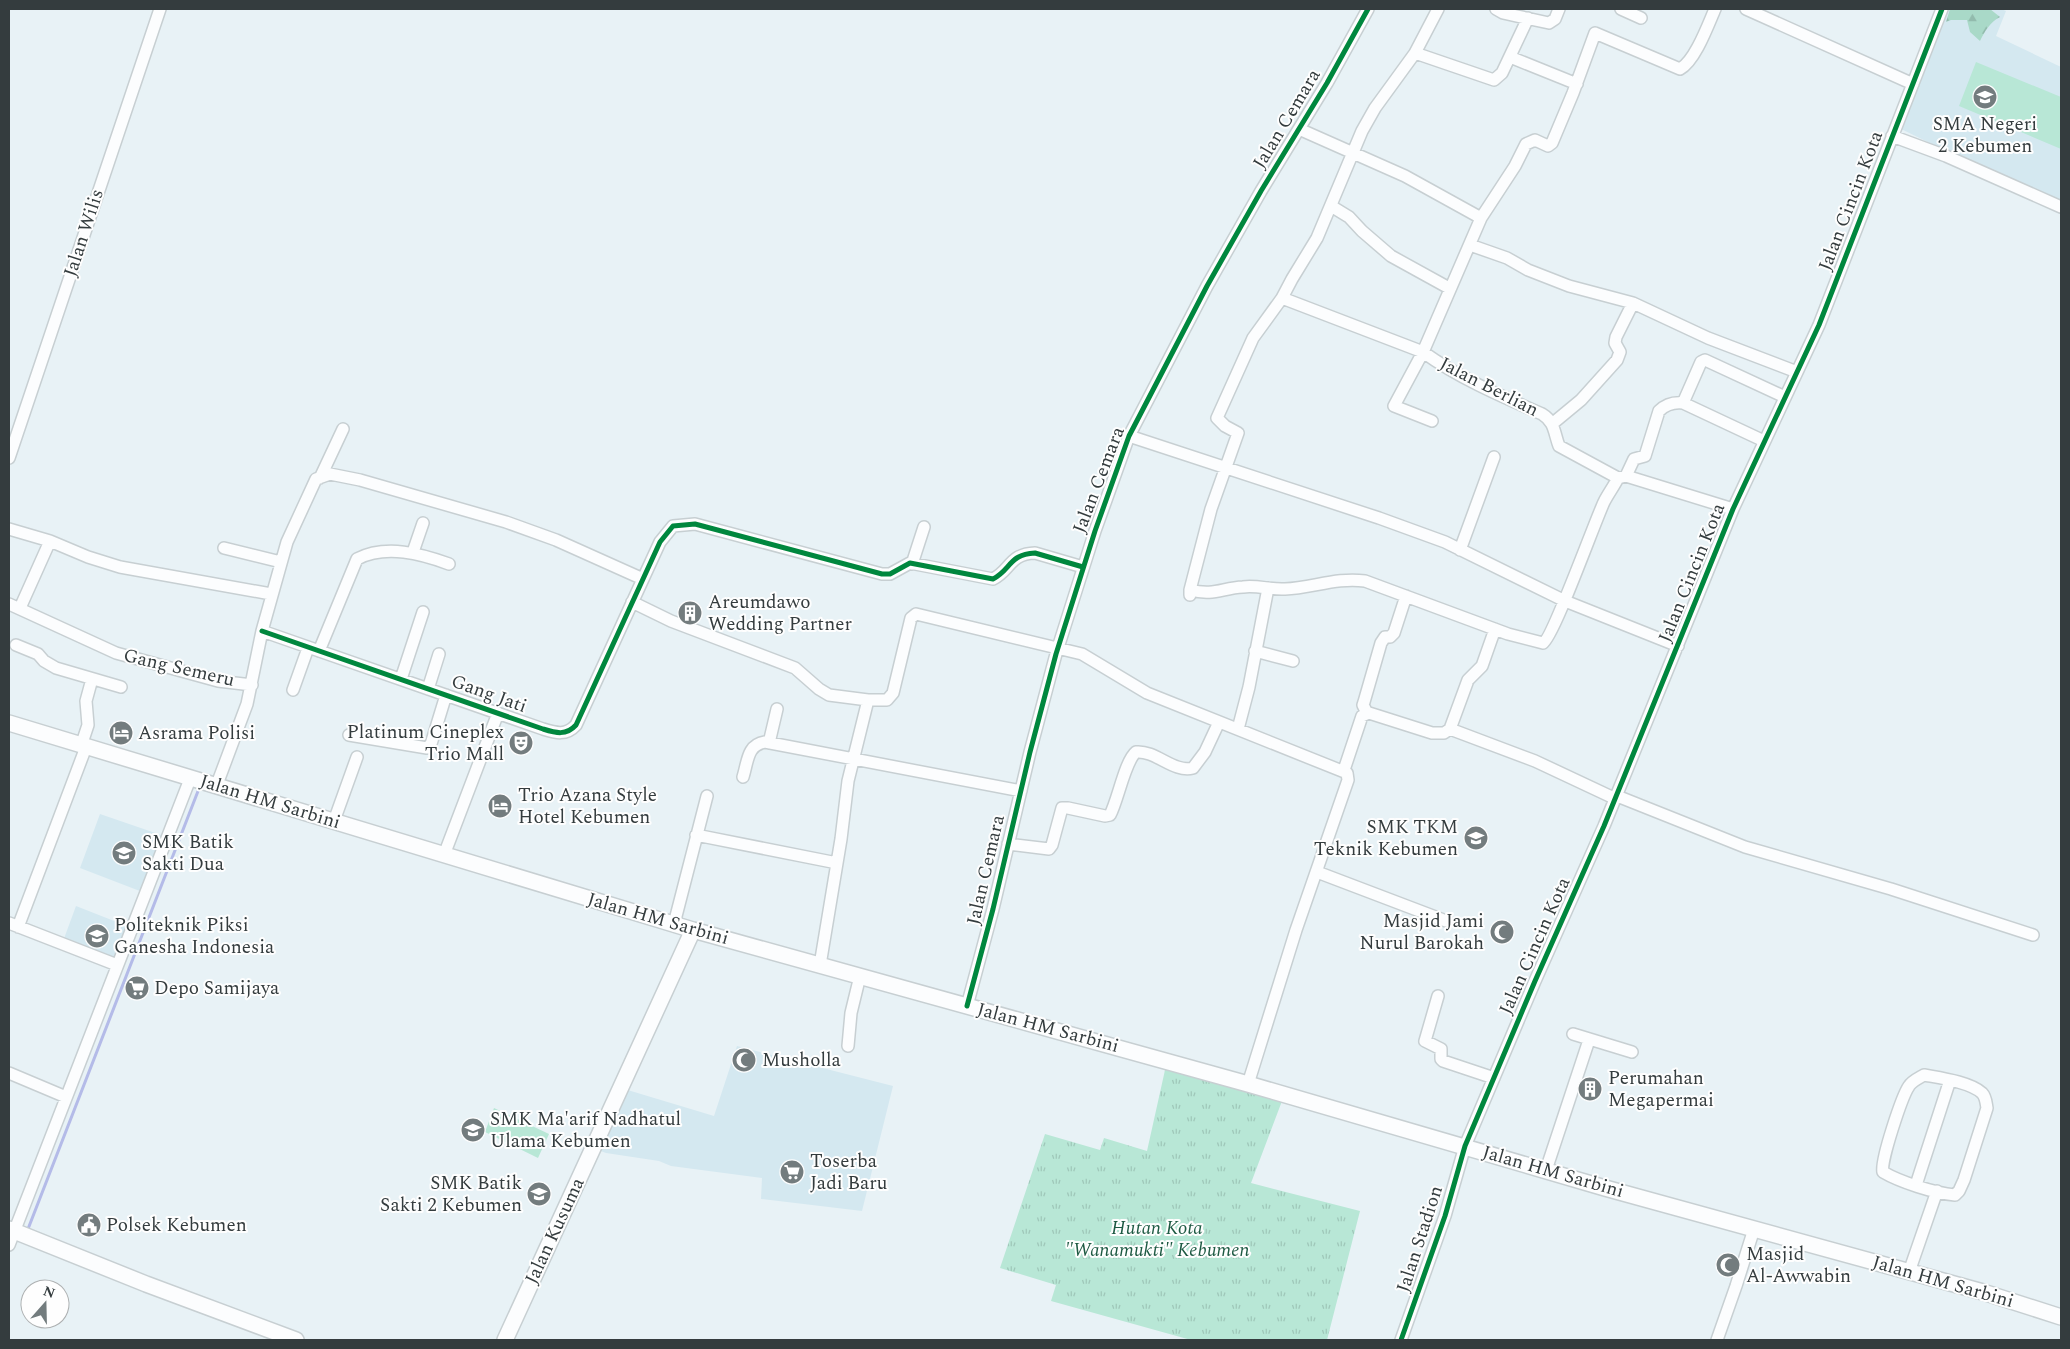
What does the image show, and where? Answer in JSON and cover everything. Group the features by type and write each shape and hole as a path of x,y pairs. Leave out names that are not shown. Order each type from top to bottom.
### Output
{"main road":[{"name":"Jalan HM Sarbini","path":"9,723 693,930 1248,1084 2061,1317"},
{"name":"Jalan Kusuma","path":"505,1340 693,930"},
{"path":"11,1235 296,1340"}],"street":[{"name":"Jalan Wilis","path":"9,458 160,9"},
{"name":"Jalan Cemara","path":"968,1006 1059,647 1083,567 1114,474 1129,436 1207,286 1261,191 1327,83 1368,9"},
{"path":"1438,9 1415,53 1374,108 1362,131 1316,238 1282,298 1253,338 1217,418 1225,426 1238,433 1211,509 1190,593 1216,593 1240,587 1254,586 1284,590 1350,578 1365,580 1495,629 1543,643 1549,638 1605,500 1634,459 1645,456 1660,411 1672,404 1683,403 1764,441"},
{"path":"1502,10 1528,18 1552,22 1559,9"},
{"path":"1621,9 1641,18"},
{"path":"1432,421 1394,406 1423,352 1449,288 1481,218 1515,166 1526,144 1534,140 1548,146 1552,143 1577,84 1595,33 1680,69 1686,66 1692,58 1715,9"},
{"path":"1746,9 1773,14 1913,84"},
{"name":"Jalan Cincin Kota","path":"1465,1146 1617,797 1733,509 1819,325 1852,245 1942,9"},
{"path":"1415,53 1492,80 1500,76 1528,18"},
{"path":"1510,57 1577,84"},
{"path":"1299,129 1405,176 1481,218"},
{"path":"1892,136 1946,156 2061,208"},
{"path":"1331,206 1349,217 1391,256 1449,288"},
{"path":"1470,245 1507,258 1528,270 1569,286 1633,302 1708,338 1797,372"},
{"name":"Jalan Berlian","path":"1282,298 1423,352 1436,362 1497,395 1542,414 1549,418 1559,446 1622,477 1733,509"},
{"path":"1552,424 1581,400 1617,360 1620,352 1615,343 1616,337 1633,302"},
{"path":"1683,403 1701,362 1705,360 1785,397"},
{"path":"320,478 343,430"},
{"path":"1129,436 1379,518 1445,542 1565,601 1678,646"},
{"path":"1460,550 1494,457"},
{"path":"252,685 271,594 300,510 316,479 330,474 360,480 506,522 556,540 643,579"},
{"path":"413,552 423,523"},
{"path":"1083,567 1042,554 1028,553 1011,561 997,577 988,579 912,564 890,574 882,574 695,524 673,526 667,531 632,602 671,621 796,668 819,689 829,694 868,700 887,700 893,693 914,614 1059,647 1082,654 1147,693 1344,770 1349,775 1348,780 1296,930 1248,1084"},
{"path":"912,564 924,527"},
{"path":"9,529 50,541 88,557 120,567 271,594"},
{"path":"14,606 50,541"},
{"path":"224,548 281,562"},
{"path":"293,690 357,559 368,555 413,552 449,564"},
{"path":"1238,729 1249,687 1268,588"},
{"path":"1406,596 1394,633 1390,637 1385,637 1381,643 1363,706 1367,713 1432,733 1444,733 1450,729 1466,684 1482,666 1495,629"},
{"name":"Gang Jati","path":"262,631 446,696 554,733 562,734 571,731 576,725 632,602"},
{"name":"Gang Semeru","path":"11,1235 117,966 203,782 252,685 218,681 116,653 14,606"},
{"path":"401,679 423,612"},
{"path":"16,645 38,654 44,661 56,668 121,687"},
{"path":"1255,651 1293,661"},
{"path":"428,689 439,654"},
{"path":"92,680 86,701 88,724 83,745 14,925 117,966"},
{"path":"349,735 427,748 431,744 446,696"},
{"path":"820,965 852,760 868,700"},
{"path":"770,743 777,709"},
{"path":"444,855 498,713"},
{"path":"1344,770 1362,716 1367,713"},
{"path":"1008,844 1049,849 1052,845 1062,808 1105,816 1110,815 1129,761 1136,752 1154,755 1181,768 1193,768 1205,752 1218,722"},
{"path":"1450,729 1535,761 1617,797 1745,847 1891,889 2033,935"},
{"path":"743,777 753,746 760,743 770,743 1021,791"},
{"path":"334,821 356,757"},
{"path":"674,924 707,796"},
{"path":"696,835 837,863"},
{"path":"1317,872 1446,920"},
{"path":"848,1046 851,1013 860,976"},
{"path":"1438,996 1425,1041 1440,1049 1443,1061 1494,1078"},
{"path":"1573,1034 1632,1052"},
{"path":"1546,1170 1589,1040"},
{"path":"9,1073 66,1098"},
{"path":"1924,1075 1950,1080 1982,1093 1986,1099 1987,1108 1959,1191 1955,1194 1937,1191 1891,1177 1883,1172 1882,1161 1909,1086 1924,1075"},
{"path":"1916,1184 1950,1080"},
{"name":"Jalan Stadion","path":"1400,1340 1445,1216 1465,1146"},
{"path":"1909,1272 1937,1191"},
{"path":"1717,1340 1754,1229"}],"shaded area":[{"name":"SMA Negeri 2 Kebumen","path":"1942,9 2001,9 2006,11 1996,36 2061,67 2061,207 1897,127"},
{"name":"SMK Batik Sakti Dua","path":"100,814 167,837 145,893 80,868"},
{"name":"Politeknik Piksi Ganesha Indonesia","path":"76,906 132,928 117,965 62,944"},
{"path":"737,1046 893,1086 862,1211 761,1199 762,1178 671,1166 659,1161 606,1153 588,1146 621,1088 714,1116"}],"green space":[{"path":"1950,9 1990,9 2000,17 1986,30 1980,41 1970,32 1967,20 1951,20 1946,22"},
{"path":"1976,62 2061,97 2061,149 1959,106"},
{"name":"Hutan Kota \"Wanamukti\" Kebumen","path":"1167,1061 1282,1101 1251,1183 1360,1211 1327,1340 1191,1340 1051,1301 1056,1285 1000,1268 1045,1134 1100,1150 1104,1138 1147,1151"},
{"path":"494,1108 549,1134 538,1158 485,1132"}],"waterway":[{"path":"28,1229 200,786"}],"cycle path":[{"path":"967,1006 1056,654 1095,531 1129,436 1207,286 1261,191 1327,83 1368,9"},
{"path":"1401,1340 1445,1216 1465,1146 1535,981 1604,826 1733,509 1819,325 1942,9"},
{"path":"262,631 543,729 561,733 568,731 576,725 660,542 673,526 695,524 882,574 890,574 910,563 993,579 1015,559 1026,554 1035,553 1083,567"}],"place":[{"name":"SMA Negeri 2 Kebumen","path":"1985,97"},
{"name":"Areumdawo Wedding Partner","path":"690,613"},
{"name":"Asrama Polisi","path":"121,733"},
{"name":"Platinum Cineplex Trio Mall","path":"521,743"},
{"name":"Trio Azana Style Hotel Kebumen","path":"500,806"},
{"name":"SMK TKM Teknik Kebumen","path":"1476,838"},
{"name":"SMK Batik Sakti Dua","path":"124,853"},
{"name":"Masjid Jami Nurul Barokah","path":"1502,932"},
{"name":"Politeknik Piksi Ganesha Indonesia","path":"97,936"},
{"name":"Depo Samijaya","path":"137,988"},
{"name":"Musholla","path":"744,1060"},
{"name":"Perumahan Megapermai","path":"1590,1089"},
{"name":"SMK Ma'arif Nadhatul Ulama Kebumen","path":"473,1130"},
{"name":"Toserba Jadi Baru","path":"792,1172"},
{"name":"SMK Batik Sakti 2 Kebumen","path":"539,1194"},
{"name":"Polsek Kebumen","path":"89,1225"},
{"name":"Masjid Al-Awwabin","path":"1728,1265"}]}
